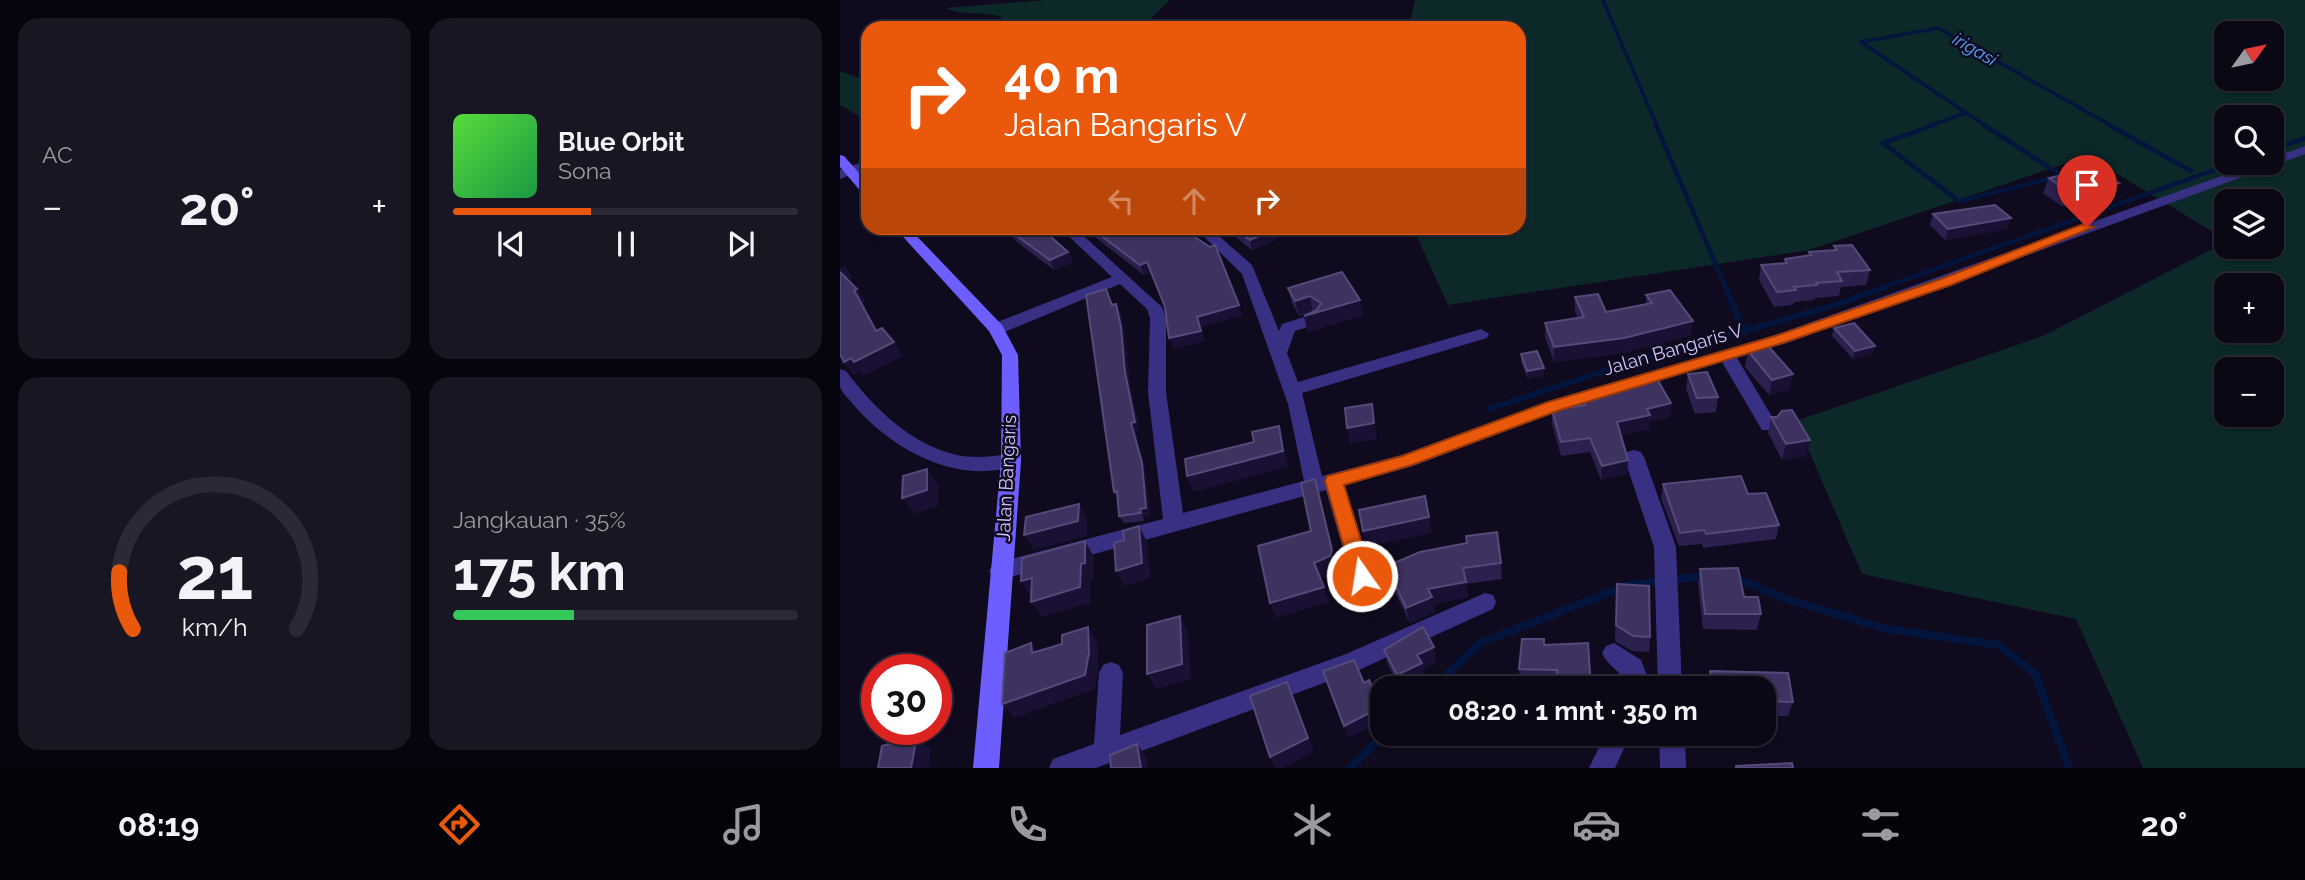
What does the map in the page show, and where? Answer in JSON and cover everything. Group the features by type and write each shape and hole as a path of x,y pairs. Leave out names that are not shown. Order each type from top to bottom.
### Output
{"street":[{"name":"Jalan Bangaris V","path":"2284,157 2305,150"},
{"path":"840,159 845,173 861,186"},
{"name":"Jalan Bangaris V","path":"1000,571 1406,461 1554,406 1727,356 1946,282 2138,208 2233,175"},
{"name":"Jalan Bangaris","path":"909,235 996,329 1010,355 1011,461 986,768"},
{"path":"1075,235 1149,300 1158,318 1157,392 1174,524"},
{"path":"1210,235 1245,265 1280,351 1310,450 1362,576"},
{"path":"996,329 1122,278"},
{"path":"1280,351 1289,328 1314,319"},
{"path":"1293,390 1481,334"},
{"path":"1727,356 1768,425"},
{"path":"840,375 851,391 879,418 930,454 974,464 1011,461"},
{"path":"1634,457 1654,508 1665,548 1670,676"},
{"path":"1062,768 1353,662 1485,602"},
{"path":"1614,653 1633,668 1636,676"},
{"path":"1106,752 1111,673"},
{"path":"1602,768 1613,746"},
{"path":"1672,746 1673,768"}],"green space":[{"path":"1046,0 1170,0 1148,21 1003,21 1001,17 946,8"},
{"path":"1415,0 2305,0 2305,768 2143,768 2076,619 1862,574 1796,421 2043,336 2214,248 2214,259 2284,259 2284,189 2214,189 2214,233 2088,156 1809,250 1448,305 1416,235 1526,235 1526,21 1410,21"},
{"path":"840,71 861,78 861,117 840,105"}],"building":[{"path":"2093,168 2119,183 2069,193 2049,178"},
{"path":"1995,205 2011,218 1948,229 1933,214"},
{"path":"1049,235 1068,252 1050,260 1017,236"},
{"path":"1100,235 1192,235 1210,247 1215,245 1239,305 1197,317 1201,331 1169,338 1165,307 1147,262 1140,265"},
{"path":"1243,235 1261,235 1250,240"},
{"path":"1852,245 1870,270 1837,272 1842,281 1816,283 1817,285 1794,287 1796,290 1777,292 1761,265 1787,263 1785,259 1811,255 1809,252 1837,250 1834,246"},
{"path":"840,272 857,289 854,290 876,331 882,328 894,342 854,362 851,358 844,362 840,354"},
{"path":"1342,272 1360,300 1304,316 1317,310 1321,303 1310,296 1295,301 1288,288"},
{"path":"1106,289 1112,305 1116,304 1121,327 1125,372 1135,422 1131,423 1142,463 1146,508 1140,509 1141,513 1119,516 1086,295"},
{"path":"1670,290 1693,321 1624,338 1554,347 1545,323 1584,317 1575,297 1598,294 1606,312 1652,303 1646,295"},
{"path":"1854,323 1875,346 1855,351 1834,328"},
{"path":"1768,346 1793,374 1772,380 1748,351"},
{"path":"1537,351 1544,368 1527,371 1521,354"},
{"path":"1707,372 1718,397 1697,398 1688,374"},
{"path":"1657,379 1671,403 1647,409 1650,415 1617,422 1628,460 1602,466 1590,438 1561,442 1552,410 1585,405 1582,399"},
{"path":"1372,404 1374,423 1347,428 1345,408"},
{"path":"1792,410 1810,440 1786,444 1771,417 1777,417 1782,411"},
{"path":"1279,426 1283,451 1187,476 1185,459 1254,442 1252,432"},
{"path":"927,469 927,490 902,498 903,476"},
{"path":"1741,476 1748,494 1766,493 1779,525 1706,534 1704,530 1680,533 1663,484"},
{"path":"1315,479 1332,550 1330,556 1314,563 1324,587 1270,603 1258,546 1311,531 1301,483"},
{"path":"1425,496 1429,517 1363,531 1359,510"},
{"path":"1079,504 1078,521 1024,535 1026,517"},
{"path":"1139,526 1142,563 1116,571 1114,543 1124,540 1123,531"},
{"path":"1497,532 1501,563 1463,568 1466,582 1428,589 1432,597 1406,608 1387,566 1420,552 1467,543 1466,536"},
{"path":"1085,541 1085,563 1081,564 1080,587 1031,602 1032,578 1021,581 1022,558"},
{"path":"1738,568 1744,597 1758,597 1761,614 1705,614 1700,569"},
{"path":"1617,584 1649,586 1650,637 1633,636 1616,625"},
{"path":"1180,616 1182,664 1147,674 1147,625"},
{"path":"1088,627 1089,653 1085,675 1002,704 1005,653 1031,643 1032,653 1062,644 1062,635"},
{"path":"1423,627 1434,647 1417,655 1422,663 1397,675 1384,650"},
{"path":"1522,639 1544,639 1544,645 1588,643 1590,676 1557,676 1557,670 1519,669"},
{"path":"1354,660 1364,683 1369,680 1370,682 1370,713 1344,726 1323,671"},
{"path":"1710,671 1788,673 1793,702 1776,701 1776,676 1711,676"},
{"path":"1287,682 1308,738 1270,757 1250,696"},
{"path":"1137,744 1141,768 1111,768 1110,755"},
{"path":"915,745 911,768 878,768 882,746"},
{"path":"1792,763 1793,768 1736,768 1736,766"}],"waterway":[{"path":"1603,0 1657,126"},
{"name":"irigasi","path":"1966,113 1861,42 1938,28 2112,126"},
{"name":"irigasi","path":"1929,126 1966,113"},
{"name":"irigasi","path":"1966,113 1986,126"},
{"path":"1656,125 1726,288"},
{"name":"irigasi","path":"1934,125 1883,143 1959,201 2062,176 1984,125"},
{"name":"irigasi","path":"2109,125 2191,171"},
{"path":"2284,146 2305,138"},
{"path":"1881,288 2214,170"},
{"path":"1725,287 1744,331"},
{"path":"1744,331 1829,307 1886,287"},
{"path":"1489,409 1623,365 1744,331"},
{"path":"1672,580 1706,576"},
{"path":"1734,577 1783,598 1883,628 1999,645 2035,674 2069,768"},
{"path":"1446,676 1480,643 1628,585 1661,581"},
{"path":"1350,768 1373,746"}],"route":[{"path":"1362,576 1353,538 1334,481 1406,461 1554,406 1781,339 1946,282 2087,227"}]}
